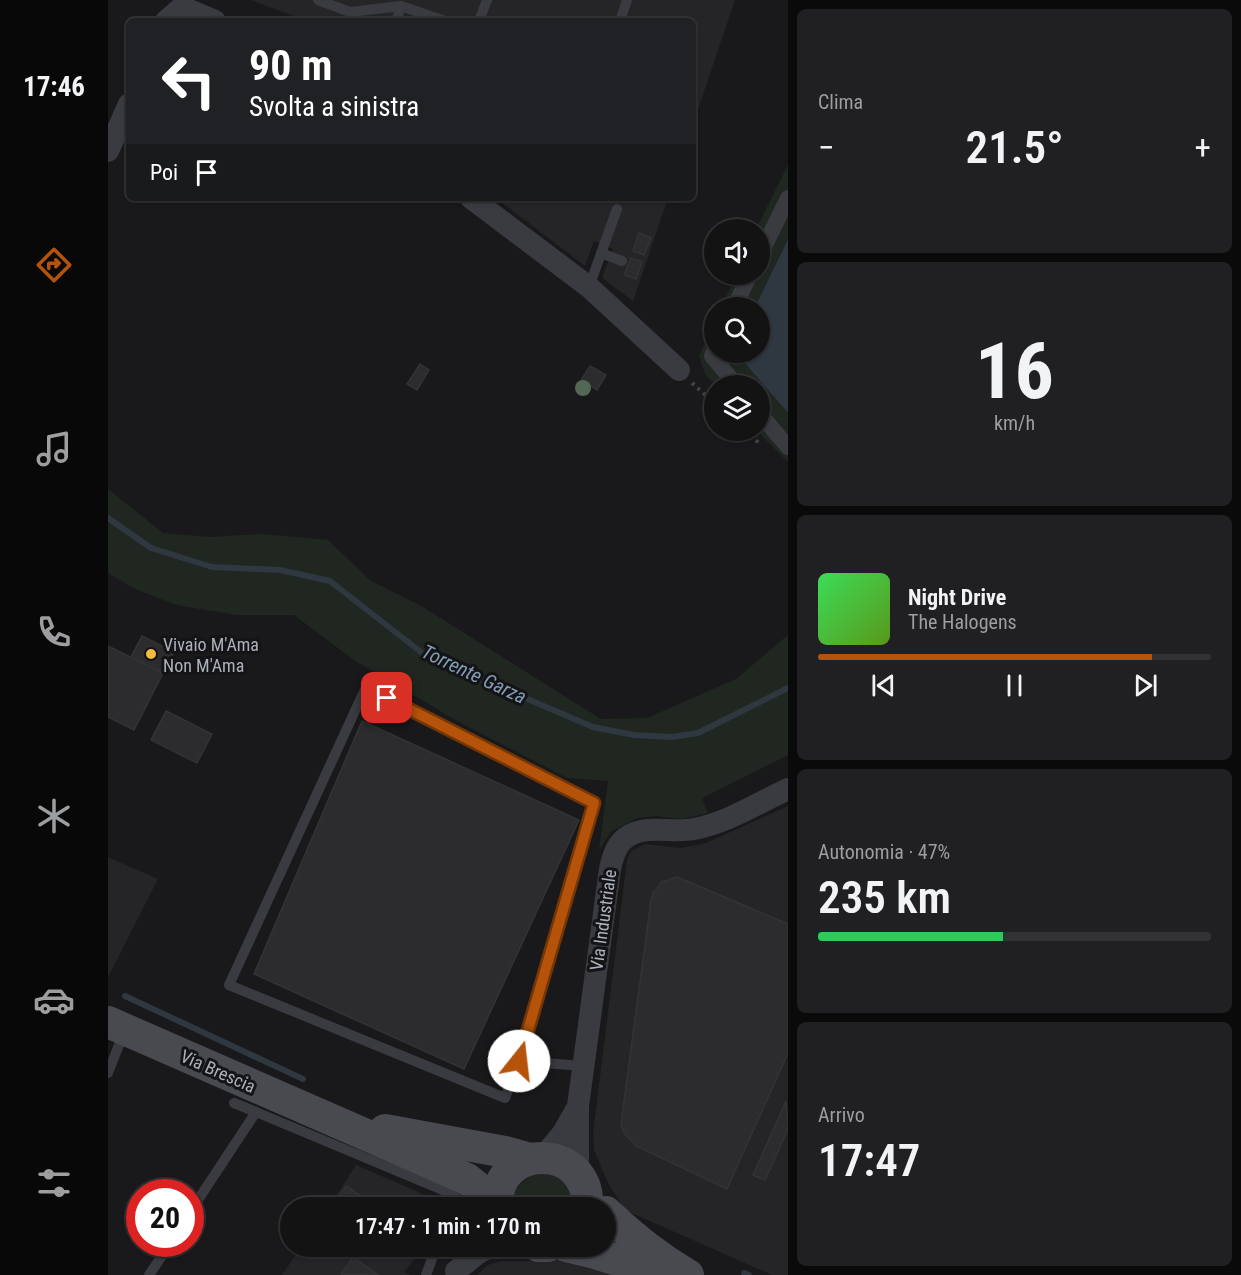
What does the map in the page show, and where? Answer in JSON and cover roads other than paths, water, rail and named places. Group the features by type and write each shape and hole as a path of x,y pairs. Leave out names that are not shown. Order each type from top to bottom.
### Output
{"main road":[{"name":"Via Brescia","path":"114,1030 467,1179 488,1197"},
{"name":"Via Brescia","path":"328,1120 568,1165 591,1197"},
{"name":"Via Brescia","path":"498,1197 509,1171 536,1158"},
{"name":"Via Brescia","path":"616,1222 657,1256 688,1275"},
{"path":"608,1257 664,1275"}],"street":[{"path":"177,9 206,18"},
{"path":"111,140 126,110"},
{"path":"770,235 788,198"},
{"path":"475,201 589,287 679,370"},
{"path":"718,363 728,375"},
{"path":"770,426 788,447"},
{"name":"Via Industriale","path":"592,1197 578,1106 610,869 617,847 632,834 642,830 693,830 712,825 788,789"},
{"name":"Via Industriale","path":"536,1158 563,1133 578,1106"},
{"path":"455,1273 464,1257"},
{"path":"455,1273 476,1257"}],"lane":[{"path":"318,0 350,12 369,5 401,6 435,18"},
{"path":"480,18 487,0"},
{"path":"621,18 627,0"},
{"path":"397,18 401,6"},
{"path":"589,287 617,209"},
{"path":"602,253 621,261"},
{"path":"366,687 594,803 519,1061 505,1098 229,985 366,687"},
{"path":"108,1073 114,1030"},
{"path":"519,1061 583,1066"},
{"path":"234,1103 455,1197"},
{"path":"204,1191 256,1112"},
{"path":"149,1275 161,1257"},
{"path":"426,1275 433,1257"}],"waterway":[{"name":"Torrente Garza","path":"108,518 151,548 212,567 280,570 330,581 426,656 593,727 634,735 672,737 698,733 788,688"},
{"path":"125,996 303,1079"},
{"path":"744,1273 749,1275"}],"place":[{"name":"Vivaio M'Ama Non M'Ama","path":"151,654"}]}
